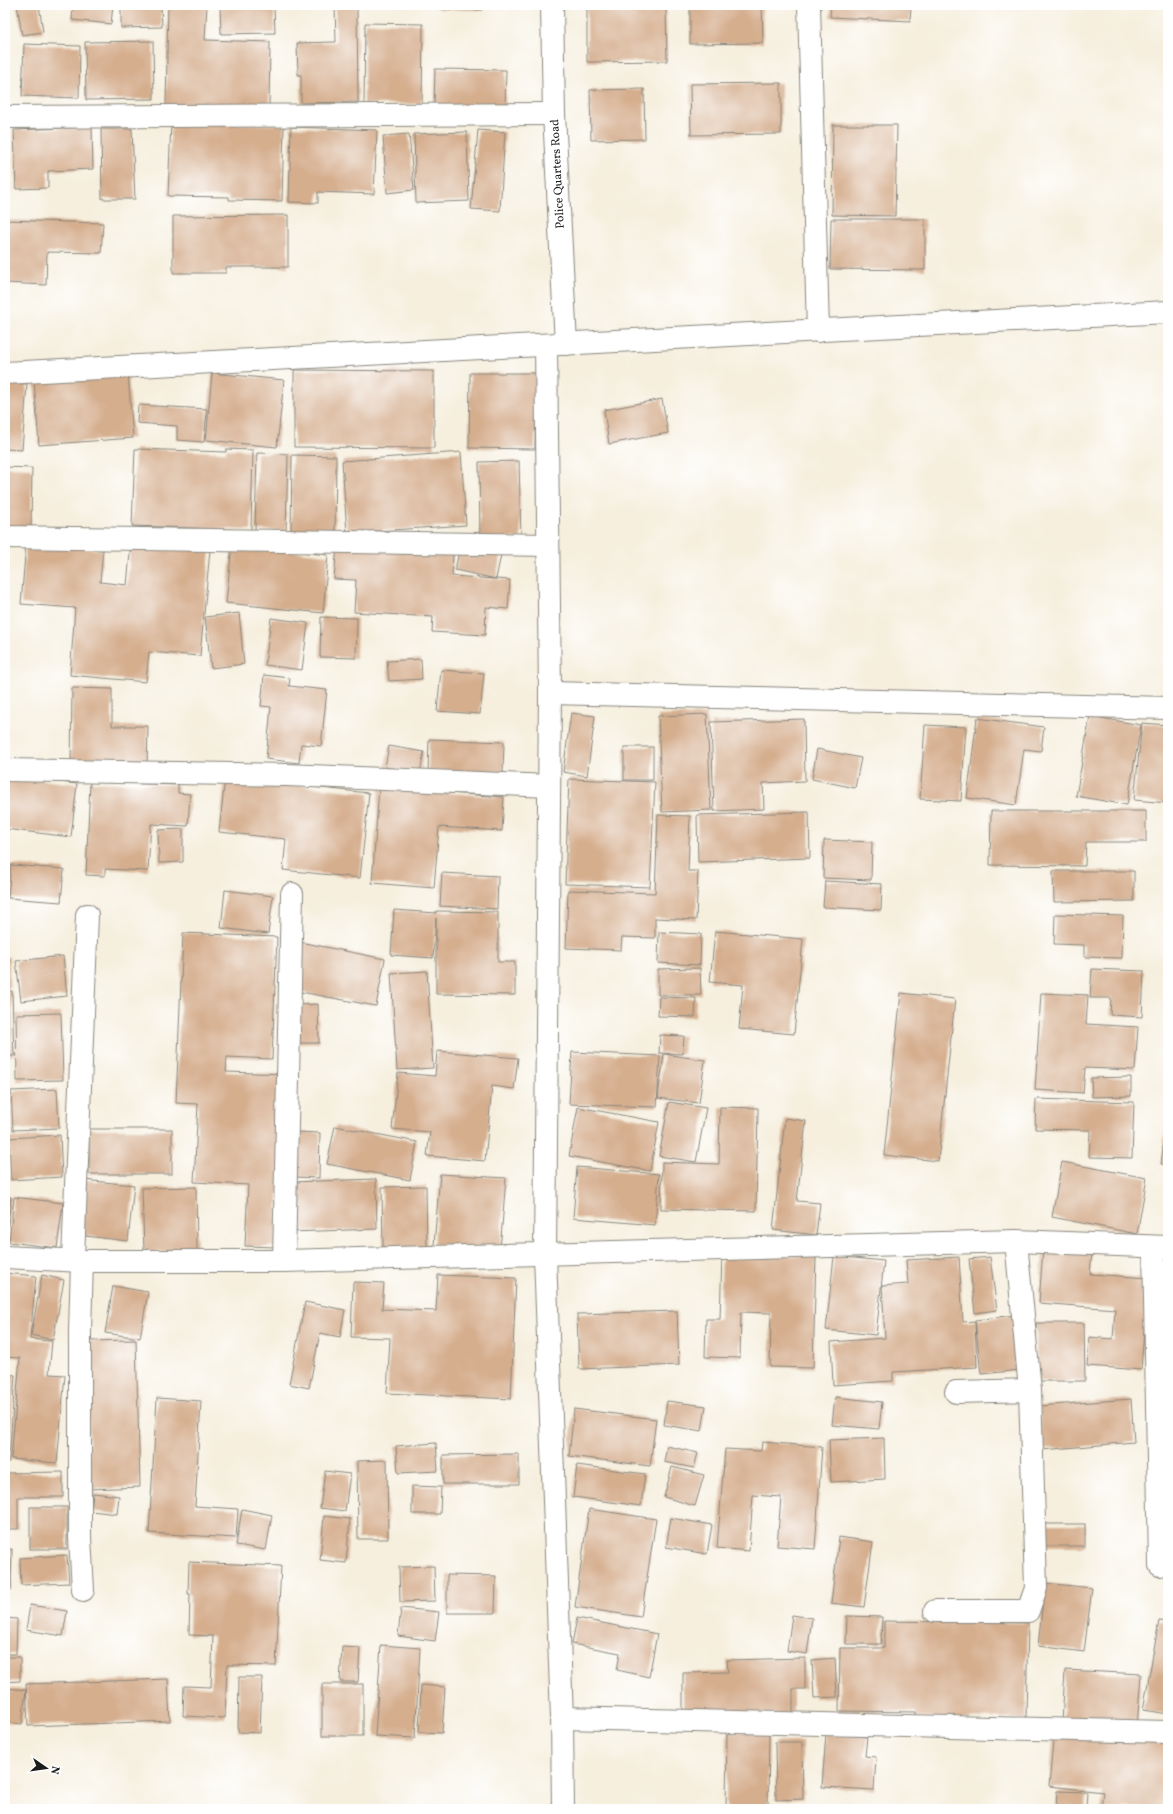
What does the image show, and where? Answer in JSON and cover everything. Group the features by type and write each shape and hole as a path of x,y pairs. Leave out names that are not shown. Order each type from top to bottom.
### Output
{"street":[{"name":"Police Quarters Road","path":"552,5 556,344 548,546 550,693 545,1256 562,1718 563,1809"},
{"path":"809,5 818,331"},
{"path":"5,117 554,114"},
{"path":"5,373 1168,312"},
{"path":"5,537 548,546"},
{"path":"550,693 1168,708"},
{"path":"5,770 287,776 549,786"},
{"path":"284,1261 292,894"},
{"path":"83,1590 80,1537 80,1332 77,1260 87,915"},
{"path":"935,1611 1028,1611 1036,1588 1030,1390 1016,1241"},
{"path":"5,1257 77,1260 284,1261 545,1256 1016,1241 1161,1247 1160,1565"},
{"path":"956,1392 1030,1390"},
{"path":"562,1718 1168,1732"}],"building":[{"path":"17,5 39,5 43,32 22,35"},
{"path":"73,5 113,5 111,24 72,20"},
{"path":"121,5 161,5 162,27 121,28"},
{"path":"168,5 207,5 205,40 270,42 269,107 166,105"},
{"path":"220,5 274,5 275,33 221,34"},
{"path":"335,5 357,5 358,102 301,103 301,75 298,75 297,43 336,42"},
{"path":"439,5 482,5 482,10 439,9"},
{"path":"587,5 666,5 667,61 587,62"},
{"path":"762,5 763,43 690,44 690,6"},
{"path":"831,5 911,5 910,21 830,17"},
{"path":"365,23 423,24 422,104 364,104"},
{"path":"153,41 154,99 86,100 85,42"},
{"path":"24,44 80,46 79,98 22,96"},
{"path":"435,69 506,70 505,109 434,108"},
{"path":"781,83 781,134 691,135 690,84"},
{"path":"644,89 645,139 591,140 590,90"},
{"path":"171,122 284,125 282,201 229,200 229,197 168,196"},
{"path":"833,125 897,125 895,216 832,215"},
{"path":"92,127 93,169 48,171 48,188 16,189 14,130"},
{"path":"291,127 377,130 374,194 318,192 318,203 289,202"},
{"path":"101,129 132,129 135,199 102,199"},
{"path":"478,130 505,132 500,211 471,209"},
{"path":"467,132 469,201 416,203 414,134"},
{"path":"409,134 414,190 387,193 383,136"},
{"path":"288,215 288,267 226,267 226,273 173,273 173,216"},
{"path":"831,219 925,219 925,270 830,269"},
{"path":"5,220 103,223 101,253 47,252 46,285 5,283"},
{"path":"294,370 434,371 434,448 294,447"},
{"path":"128,373 133,438 39,445 34,380"},
{"path":"212,373 284,380 277,447 206,440"},
{"path":"470,373 536,373 535,449 469,448"},
{"path":"5,383 27,384 22,450 5,449"},
{"path":"662,399 668,433 609,444 604,410"},
{"path":"138,405 207,409 204,442 177,440 177,426 137,423"},
{"path":"135,449 226,452 226,449 253,450 251,530 132,526"},
{"path":"461,452 466,525 347,533 342,461"},
{"path":"257,453 288,454 286,531 255,530"},
{"path":"292,455 336,456 335,535 291,534"},
{"path":"519,461 521,538 480,539 479,462"},
{"path":"5,467 32,468 31,527 5,526"},
{"path":"26,543 103,550 100,582 127,585 131,543 210,550 200,656 149,652 146,682 70,675 75,608 21,604"},
{"path":"232,545 328,555 323,613 226,603"},
{"path":"337,546 453,554 452,576 510,580 508,609 486,607 485,635 432,632 433,617 354,612 356,580 334,579"},
{"path":"460,547 501,555 496,579 455,570"},
{"path":"239,613 244,664 211,668 205,617"},
{"path":"321,617 357,618 356,658 320,657"},
{"path":"271,618 308,623 302,670 265,665"},
{"path":"421,659 422,679 389,681 387,661"},
{"path":"441,670 484,673 480,714 437,711"},
{"path":"264,675 290,678 289,686 327,690 321,746 301,744 299,763 266,759 271,707 261,706"},
{"path":"72,688 112,689 112,726 148,726 147,767 71,766"},
{"path":"571,713 595,716 587,776 563,772"},
{"path":"707,714 711,810 662,812 658,716"},
{"path":"1090,716 1141,725 1127,805 1076,796"},
{"path":"977,718 1044,727 1041,751 1024,749 1016,805 967,798"},
{"path":"804,719 805,781 763,783 764,809 714,811 711,722"},
{"path":"1142,723 1168,725 1168,803 1134,800"},
{"path":"925,725 966,727 961,801 920,799"},
{"path":"429,739 504,742 503,773 428,771"},
{"path":"389,746 424,752 420,773 385,767"},
{"path":"624,747 653,747 653,780 624,780"},
{"path":"817,749 861,758 855,788 812,779"},
{"path":"5,776 77,784 71,837 5,829"},
{"path":"225,778 369,793 360,878 283,870 286,839 219,832"},
{"path":"569,779 655,782 650,887 565,884"},
{"path":"90,782 178,785 178,793 190,794 188,826 151,824 148,871 105,869 105,876 86,875"},
{"path":"379,788 504,797 502,831 439,827 434,888 372,883"},
{"path":"991,811 1146,811 1146,842 1086,842 1085,866 990,865"},
{"path":"809,812 810,858 698,862 697,815"},
{"path":"658,815 690,816 688,871 698,871 696,920 655,918 655,938 622,937 621,950 566,948 568,890 655,893"},
{"path":"183,829 183,862 159,863 158,830"},
{"path":"824,840 872,842 871,880 823,878"},
{"path":"11,865 64,869 61,902 8,898"},
{"path":"1053,871 1134,871 1134,901 1054,902"},
{"path":"442,873 498,876 497,909 440,906"},
{"path":"825,881 882,884 881,910 823,907"},
{"path":"225,890 273,896 268,934 221,928"},
{"path":"394,910 436,913 436,911 498,912 498,962 515,962 515,995 436,994 436,918 433,958 391,955"},
{"path":"1055,914 1123,916 1122,958 1084,957 1084,945 1054,944"},
{"path":"715,931 803,939 794,1034 739,1029 743,985 710,982"},
{"path":"659,932 701,934 700,965 658,963"},
{"path":"183,933 277,937 272,1059 227,1057 226,1072 284,1074 276,1247 245,1246 248,1185 194,1182 198,1104 176,1103"},
{"path":"300,942 385,959 376,1006 290,990"},
{"path":"63,956 67,996 21,1001 16,961"},
{"path":"5,957 9,957 10,988 5,988"},
{"path":"700,968 701,995 658,995 658,969"},
{"path":"1092,969 1144,971 1142,1017 1110,1015 1111,998 1090,998"},
{"path":"427,971 433,1068 397,1070 391,973"},
{"path":"5,991 12,991 14,1056 5,1056"},
{"path":"901,993 955,999 938,1161 884,1155"},
{"path":"1041,993 1088,995 1086,1024 1138,1027 1135,1070 1085,1068 1083,1093 1035,1090"},
{"path":"659,997 696,998 695,1017 658,1016"},
{"path":"318,1004 319,1043 298,1043 297,1005"},
{"path":"61,1013 63,1080 17,1081 16,1014"},
{"path":"660,1035 684,1036 683,1054 659,1053"},
{"path":"437,1051 518,1058 514,1089 492,1086 485,1161 427,1156 430,1132 392,1129 398,1073 435,1076"},
{"path":"572,1052 660,1056 657,1107 569,1104"},
{"path":"664,1054 705,1060 699,1103 658,1098"},
{"path":"1131,1077 1131,1096 1092,1097 1091,1078"},
{"path":"57,1089 59,1128 13,1130 11,1091"},
{"path":"1036,1099 1134,1102 1132,1158 1089,1157 1090,1130 1035,1129"},
{"path":"669,1102 706,1108 696,1162 659,1156"},
{"path":"578,1107 659,1122 650,1171 569,1156"},
{"path":"720,1107 758,1108 756,1211 661,1209 662,1162 719,1164"},
{"path":"1168,1115 1168,1165 1161,1164"},
{"path":"785,1118 806,1121 797,1201 820,1203 816,1235 773,1230"},
{"path":"335,1126 417,1142 410,1180 327,1164"},
{"path":"89,1129 172,1129 172,1174 89,1174"},
{"path":"295,1132 320,1133 319,1178 294,1177"},
{"path":"60,1135 62,1177 11,1180 9,1138"},
{"path":"1062,1162 1147,1178 1137,1234 1052,1217"},
{"path":"577,1167 659,1174 655,1225 573,1218"},
{"path":"440,1174 506,1178 500,1250 434,1245"},
{"path":"376,1179 377,1229 291,1232 290,1182"},
{"path":"83,1180 134,1185 128,1241 77,1235"},
{"path":"426,1186 427,1250 383,1250 382,1187"},
{"path":"196,1187 197,1251 144,1252 142,1188"},
{"path":"5,1197 11,1197 6,1243 5,1243"},
{"path":"14,1197 63,1203 57,1248 9,1242"},
{"path":"1043,1249 1092,1253 1090,1274 1148,1278 1141,1370 1087,1366 1089,1337 1113,1339 1115,1309 1039,1303"},
{"path":"722,1254 816,1256 813,1368 770,1367 771,1313 741,1312 740,1358 705,1357 706,1319 720,1319"},
{"path":"834,1256 884,1261 876,1335 826,1330"},
{"path":"959,1257 963,1322 975,1321 977,1367 893,1372 893,1381 833,1385 831,1342 885,1338 882,1286 908,1284 906,1260"},
{"path":"990,1257 997,1310 975,1313 969,1259"},
{"path":"5,1273 36,1276 30,1339 52,1341 49,1374 65,1375 57,1463 11,1459 20,1358 5,1357"},
{"path":"42,1275 64,1280 53,1340 31,1335"},
{"path":"438,1275 516,1278 511,1399 387,1393 390,1338 351,1337 353,1282 384,1283 382,1309 436,1311"},
{"path":"113,1286 148,1292 140,1338 105,1333"},
{"path":"305,1302 345,1310 340,1337 320,1333 309,1388 289,1384"},
{"path":"677,1311 679,1365 579,1369 577,1314"},
{"path":"1015,1315 1021,1370 981,1374 975,1320"},
{"path":"1036,1323 1084,1323 1085,1381 1037,1381"},
{"path":"136,1340 140,1487 90,1489 87,1341"},
{"path":"5,1374 15,1375 9,1462 5,1462"},
{"path":"835,1397 882,1402 879,1429 832,1425"},
{"path":"157,1398 201,1401 195,1506 238,1509 236,1538 149,1533"},
{"path":"1131,1399 1134,1442 1042,1450 1039,1406"},
{"path":"667,1401 706,1406 702,1431 664,1425"},
{"path":"574,1409 656,1419 650,1466 569,1456"},
{"path":"884,1438 885,1479 831,1482 829,1440"},
{"path":"762,1442 822,1447 815,1549 777,1546 781,1497 753,1495 749,1551 717,1548 725,1449 761,1451"},
{"path":"436,1443 438,1471 398,1473 396,1446"},
{"path":"667,1446 698,1453 694,1468 664,1462"},
{"path":"519,1454 519,1484 443,1484 443,1455"},
{"path":"387,1460 388,1539 358,1539 357,1461"},
{"path":"577,1465 645,1474 641,1506 573,1497"},
{"path":"672,1467 704,1475 695,1506 664,1497"},
{"path":"325,1471 350,1474 345,1511 320,1508"},
{"path":"63,1472 63,1497 18,1497 18,1529 5,1529 5,1473"},
{"path":"412,1486 441,1487 440,1514 412,1514"},
{"path":"93,1493 119,1496 117,1514 91,1511"},
{"path":"30,1507 67,1507 67,1549 30,1549"},
{"path":"242,1509 272,1515 266,1550 236,1545"},
{"path":"589,1509 656,1519 641,1617 575,1607"},
{"path":"324,1516 350,1519 346,1563 320,1560"},
{"path":"671,1518 712,1525 707,1554 666,1547"},
{"path":"1041,1524 1085,1524 1085,1546 1041,1546"},
{"path":"839,1537 873,1542 864,1607 831,1603"},
{"path":"5,1549 12,1549 11,1590 5,1590"},
{"path":"67,1555 69,1583 21,1585 20,1558"},
{"path":"189,1562 281,1566 276,1666 227,1665 225,1718 183,1716 184,1686 211,1687 213,1636 189,1635"},
{"path":"434,1566 435,1601 400,1602 399,1567"},
{"path":"447,1575 496,1576 495,1613 447,1613"},
{"path":"1045,1583 1092,1588 1084,1652 1038,1646"},
{"path":"30,1605 67,1611 63,1636 26,1630"},
{"path":"401,1608 439,1612 435,1641 398,1636"},
{"path":"792,1615 812,1618 807,1654 787,1651"},
{"path":"847,1616 882,1617 881,1644 846,1644"},
{"path":"5,1618 17,1619 16,1654 5,1654"},
{"path":"577,1618 657,1634 649,1677 617,1670 620,1653 572,1644"},
{"path":"884,1621 1028,1623 1026,1719 916,1718 916,1712 839,1711 840,1648 884,1648"},
{"path":"1159,1621 1168,1622 1168,1714 1143,1710"},
{"path":"381,1645 420,1648 415,1738 375,1736"},
{"path":"342,1647 360,1648 358,1682 340,1682"},
{"path":"5,1657 20,1657 20,1681 5,1682"},
{"path":"805,1658 805,1689 793,1689 793,1714 683,1716 683,1673 728,1672 727,1660"},
{"path":"835,1658 837,1697 814,1698 812,1660"},
{"path":"1065,1670 1141,1674 1137,1728 1062,1723"},
{"path":"239,1677 262,1677 260,1733 238,1732"},
{"path":"168,1679 170,1721 28,1726 26,1684"},
{"path":"322,1684 363,1684 363,1736 322,1736"},
{"path":"421,1685 445,1687 442,1733 419,1732"},
{"path":"5,1688 26,1690 22,1724 5,1722"},
{"path":"1054,1730 1168,1741 1168,1809 1101,1809 1103,1792 1049,1786"},
{"path":"727,1732 769,1733 768,1809 726,1809"},
{"path":"826,1734 867,1737 865,1756 876,1757 874,1790 822,1787"},
{"path":"775,1742 802,1742 803,1799 776,1800"},
{"path":"1057,1791 1087,1792 1086,1809 1056,1809"}]}
